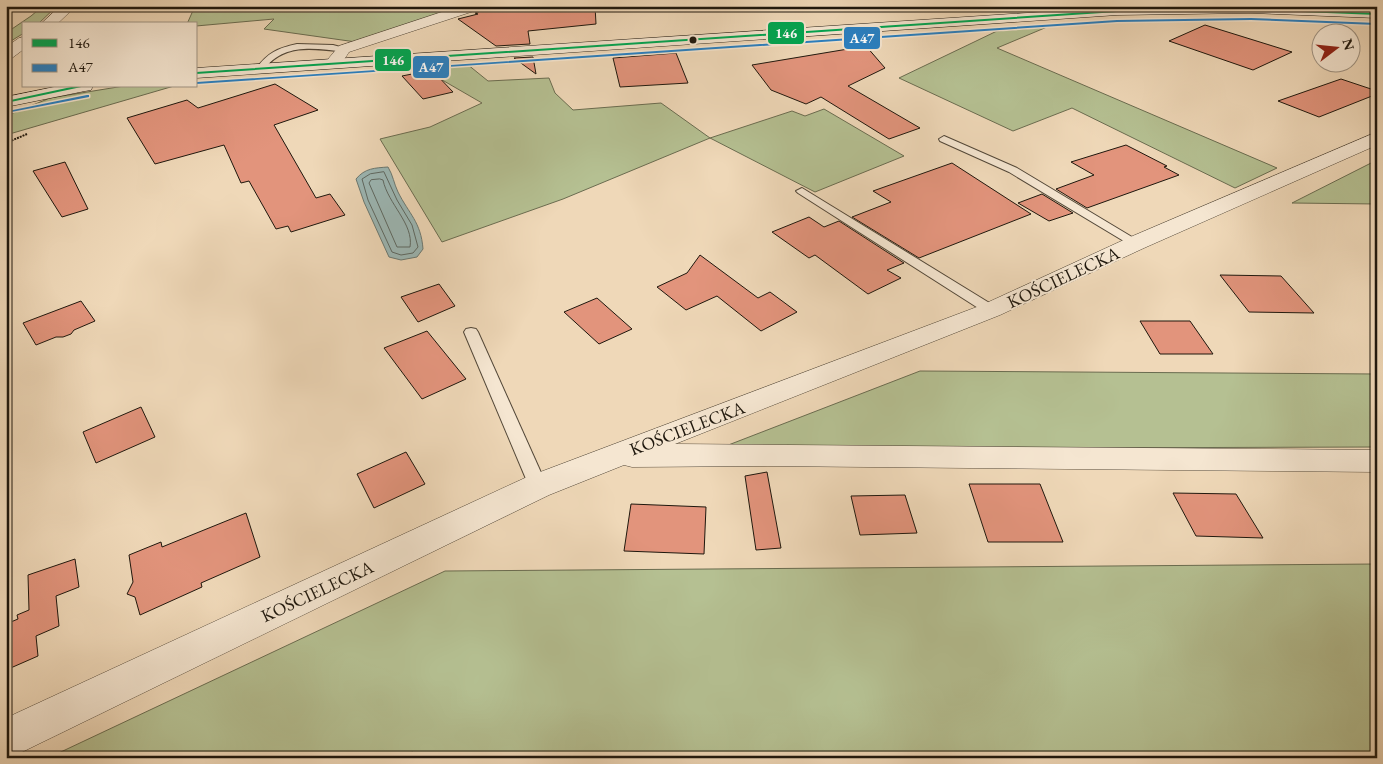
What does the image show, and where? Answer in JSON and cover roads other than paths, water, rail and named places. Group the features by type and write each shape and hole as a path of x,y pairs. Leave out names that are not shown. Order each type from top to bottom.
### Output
{"street":[{"path":"50,22 69,6"},
{"path":"332,64 344,49 475,6"},
{"path":"198,73 1140,10 1251,9 1377,14"},
{"path":"6,55 22,43"},
{"path":"6,93 44,88"},
{"path":"6,102 75,88"},
{"name":"KOŚCIELECKA","path":"6,739 538,486 991,310 1377,138"},
{"path":"616,456 768,455 1377,461"}],"lane":[{"path":"260,69 264,60 277,51 320,47 344,49"},
{"path":"944,139 1014,170 1136,244"},
{"path":"802,191 991,310"},
{"path":"471,332 538,486"}],"water":[{"path":"388,167 398,192 420,232 423,249 417,257 401,260 389,257 364,202 356,179 359,175 375,168"}]}
